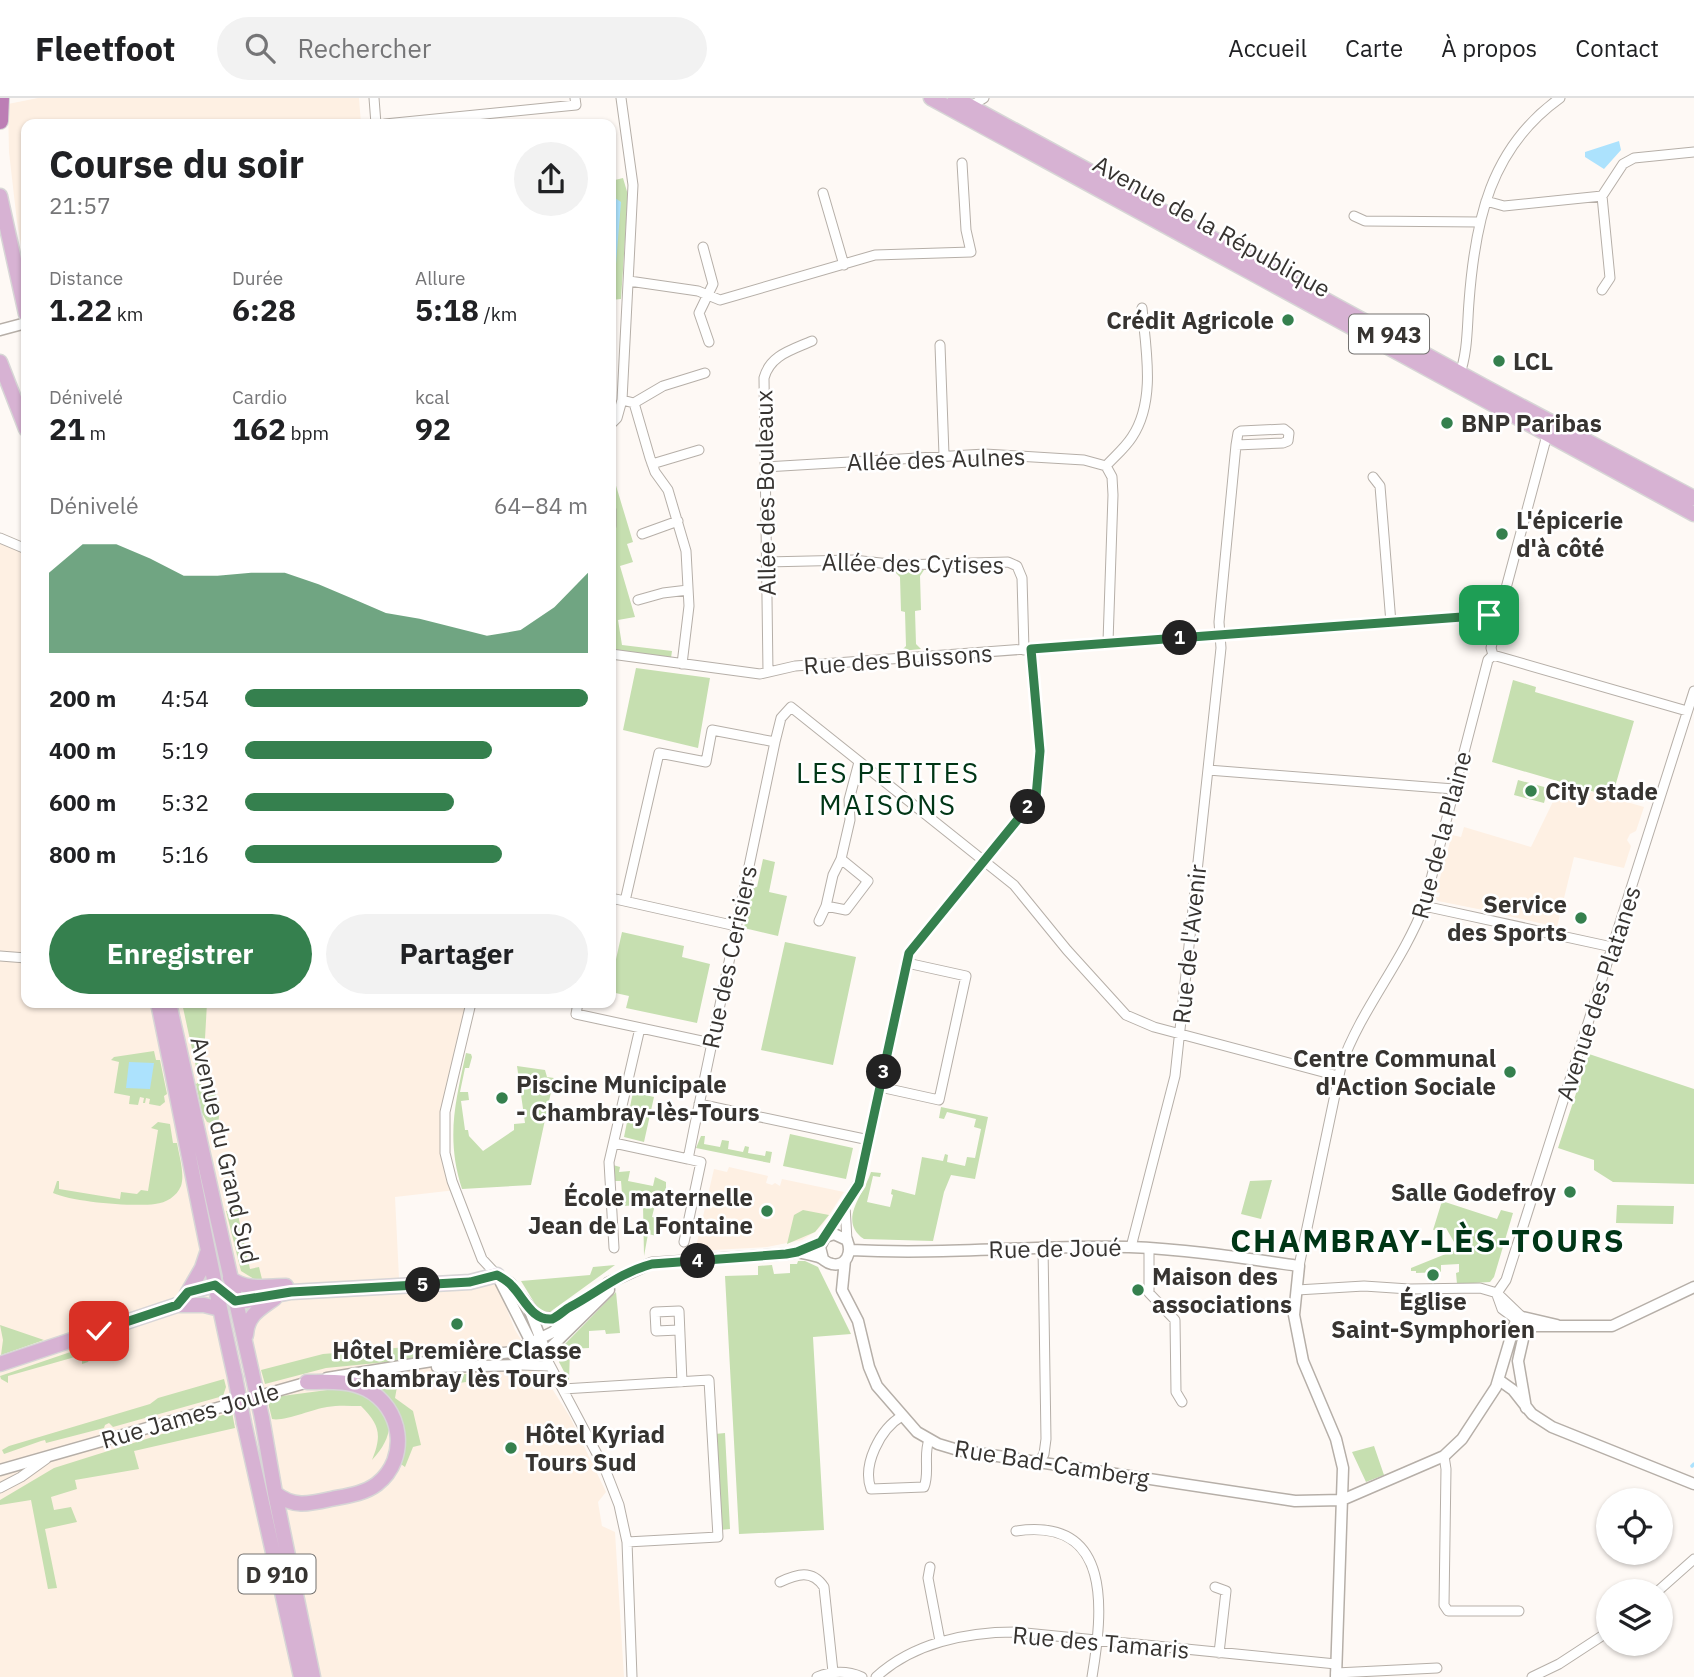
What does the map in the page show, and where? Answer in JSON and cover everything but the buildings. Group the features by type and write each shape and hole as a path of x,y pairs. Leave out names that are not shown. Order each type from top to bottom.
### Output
{"highway":[{"path":"0,121 1,98"}],"main road":[{"name":"Avenue de la République","path":"931,98 1458,379 1694,498"},
{"name":"Avenue de la République","path":"954,98 977,102 1458,379 1547,435 1694,514"},
{"path":"0,196 21,291"},
{"path":"0,362 21,416"},
{"name":"Avenue du Grand Sud","path":"159,1008 244,1423 301,1677"},
{"name":"Avenue du Grand Sud","path":"170,1008 262,1418 313,1677"},
{"path":"177,1305 202,1269 208,1251"},
{"path":"230,1278 238,1285 250,1287 470,1274 497,1275"},
{"path":"188,1292 215,1285 236,1306 281,1294 470,1282 497,1275"},
{"path":"245,1343 246,1324 252,1314 281,1294"},
{"path":"0,1364 177,1305 204,1304 220,1309"},
{"path":"275,1493 284,1500 298,1504 357,1493 377,1483 396,1458 397,1428 394,1417 381,1399 366,1389 348,1383 307,1382"}],"street":[{"path":"374,98 376,119"},
{"path":"616,419 621,404 634,186 621,98"},
{"path":"1458,379 1465,351 1472,256 1486,201 1510,146 1535,118 1560,98"},
{"path":"428,119 576,102"},
{"path":"1602,290 1610,278 1601,196 1626,161 1694,152"},
{"path":"629,281 698,291 720,300 875,255 971,252 966,230 962,163"},
{"path":"823,193 845,265"},
{"path":"1486,201 1504,206 1601,196"},
{"path":"1354,216 1365,221 1479,222"},
{"path":"703,247 713,284 699,313 709,342"},
{"path":"1108,642 1113,495 1112,477 1106,466 1132,437 1145,409 1147,362 1142,309"},
{"path":"0,330 21,324"},
{"name":"Allée des Bouleaux","path":"764,673 766,562 763,388 766,370 775,358 812,341"},
{"path":"940,345 944,455"},
{"path":"621,404 634,402 663,386 705,373"},
{"path":"634,402 652,464 667,487 686,551 689,611 682,664"},
{"path":"1283,429 1289,433 1288,441 1283,443 1236,444 1237,433 1241,431 1283,429"},
{"name":"Rue de la Plaine","path":"1299,1266 1338,1076 1353,1036 1412,936 1424,906 1488,660 1493,655 1491,648 1498,618 1547,435"},
{"name":"Rue de l'Avenir","path":"1131,1247 1175,1076 1208,770 1236,444"},
{"path":"652,464 699,450"},
{"name":"Allée des Aulnes","path":"765,467 944,455 1041,456 1084,460 1106,466"},
{"path":"1373,477 1380,486 1391,623"},
{"path":"642,534 678,521"},
{"path":"0,538 21,546"},
{"name":"Allée des Cytises","path":"766,562 853,560 899,565 1008,562 1017,566 1022,578 1040,751 1036,797 909,953 859,1184 823,1240"},
{"path":"638,600 688,590"},
{"name":"Rue des Buissons","path":"616,655 764,673 795,666 1108,642 1489,615 1498,618"},
{"path":"1493,655 1688,711"},
{"name":"Avenue des Platanes","path":"1497,1293 1506,1280 1694,691"},
{"name":"Rue des Cerisiers","path":"688,1159 781,718 791,707 859,762"},
{"path":"625,901 659,753 706,762 712,730 775,743"},
{"path":"819,922 826,906 833,875 841,859 850,820 849,800 859,762 1014,886 1126,1015 1154,1027 1338,1076"},
{"path":"1208,770 1454,789"},
{"path":"826,906 846,910 869,881 841,859"},
{"path":"616,899 736,926"},
{"path":"1424,906 1612,947"},
{"path":"0,956 21,958"},
{"path":"880,1087 939,1100 950,1050 966,976 907,963"},
{"path":"470,1008 445,1112 445,1153 452,1181 483,1262 510,1283 536,1315 546,1319 558,1316 567,1308 589,1298"},
{"path":"577,1008 576,1014 711,1043"},
{"path":"614,1248 609,1162 640,1028"},
{"path":"699,1104 869,1140"},
{"path":"614,1143 701,1162 684,1242"},
{"path":"531,1344 543,1339 608,1283 652,1264 797,1252 832,1264 847,1250 845,1204"},
{"path":"797,1252 834,1234 844,1237 847,1250"},
{"path":"823,1240 820,1251 823,1259"},
{"path":"1040,1462 1046,1439 1043,1247"},
{"name":"Rue de Joué","path":"847,1250 904,1252 1131,1247 1299,1266"},
{"path":"1149,1249 1149,1293 1175,1320 1176,1392 1182,1402"},
{"name":"Rue Bad-Camberg","path":"847,1250 842,1290 858,1321 871,1373 882,1394 901,1416 929,1440 958,1450 1279,1499 1312,1502 1342,1500"},
{"path":"1299,1266 1294,1315 1303,1361 1340,1450 1343,1468 1336,1671"},
{"path":"544,1354 630,1272"},
{"path":"497,1275 531,1344 544,1354"},
{"path":"1297,1290 1364,1286 1409,1289 1480,1288 1497,1293 1523,1320 1601,1328 1621,1324 1694,1287"},
{"path":"527,1305 543,1339 544,1354 605,1469 619,1504 627,1542 632,1677"},
{"path":"1342,1500 1444,1456 1462,1439 1498,1384 1523,1320"},
{"path":"1523,1320 1518,1360 1526,1408"},
{"path":"679,1330 682,1382"},
{"name":"Rue James Joule","path":"0,1470 307,1382 438,1360 512,1352 531,1344"},
{"name":"Rue James Joule","path":"382,1370 517,1365 544,1354"},
{"path":"517,1365 550,1366"},
{"path":"563,1389 709,1380 718,1537 627,1542"},
{"path":"1498,1384 1513,1390 1526,1408 1552,1427 1694,1484"},
{"path":"901,1416 885,1429 870,1463 868,1474 871,1489 924,1487 927,1482 926,1452 929,1440"},
{"path":"0,1488 21,1477 53,1453"},
{"path":"1444,1456 1444,1605 1448,1611 1519,1611"},
{"path":"1016,1531 1044,1529 1061,1533 1087,1554 1095,1571 1099,1592 1092,1677"},
{"path":"1672,1579 1694,1559"},
{"path":"930,1567 928,1578 940,1641"},
{"path":"780,1582 806,1574 816,1578 824,1587 834,1672"},
{"path":"1216,1587 1226,1591 1219,1653"},
{"name":"Rue des Tamaris","path":"876,1677 900,1659 940,1641 992,1632 1015,1632 1219,1653 1336,1671 1437,1668"},
{"path":"1532,1677 1559,1664 1596,1640"},
{"path":"817,1677 834,1672 846,1672 862,1677"}],"shaded area":[{"path":"38,98 359,98 361,119 21,119 21,244 9,152 8,104"},
{"path":"0,540 21,546 21,1008 473,1008 450,1086 445,1140 456,1190 395,1197 399,1278 470,1274 496,1282 515,1330 570,1417 606,1492 598,1502 602,1526 615,1532 624,1677 0,1677"},
{"path":"1562,783 1644,807 1636,831 1630,834 1627,840 1631,846 1624,868 1574,857 1557,927 1499,914 1491,909 1488,911 1438,901 1435,897 1439,897 1440,893 1436,892 1452,835 1461,837 1464,827 1531,847"},
{"name":"École maternelle Jean de La Fontaine","path":"729,1167 768,1176 766,1183 772,1185 775,1183 780,1186 782,1179 844,1192 823,1224 802,1240 767,1247 695,1251 714,1169 727,1172"}],"green space":[{"path":"623,178 628,195 621,299 616,300 616,180"},
{"path":"616,486 633,542 627,544 633,562 620,566 635,617 618,620 622,645 672,651 671,658 616,651"},
{"path":"924,570 920,576 921,610 915,611 916,644 921,649 901,651 906,646 905,612 901,611 900,577 894,571"},
{"path":"636,668 710,678 698,748 623,730"},
{"path":"1513,680 1536,687 1535,692 1634,721 1612,797 1492,762"},
{"name":"City stade","path":"1518,780 1548,788 1544,803 1514,795"},
{"path":"763,859 775,862 769,892 787,896 778,936 744,928 753,886 757,887"},
{"path":"622,932 684,946 682,957 710,964 697,1023 626,1008 629,996 616,993 616,959"},
{"path":"785,942 856,957 833,1065 761,1050"},
{"path":"183,1008 207,1008 203,1074 197,1072"},
{"path":"154,1051 156,1060 160,1060 167,1094 164,1096 165,1102 160,1106 149,1104 150,1099 146,1098 143,1103 144,1098 140,1097 138,1105 129,1104 130,1096 114,1093 119,1062 111,1060 114,1057"},
{"path":"466,1053 472,1057 469,1068 465,1068 460,1092 468,1092 469,1100 461,1101 465,1130 468,1130 469,1136 483,1151 514,1130 514,1124 525,1123 517,1066 545,1070 547,1077 554,1078 531,1185 462,1189 453,1137"},
{"path":"1589,1054 1694,1089 1694,1184 1613,1182 1594,1170 1594,1160 1558,1148"},
{"path":"199,1082 202,1086 214,1088 220,1108 218,1125 207,1122 202,1113 196,1084"},
{"path":"633,1092 654,1097 644,1142 624,1137"},
{"path":"941,1107 988,1117 975,1179 951,1175 944,1192 933,1241 864,1239 856,1232 853,1216 871,1172 881,1173 880,1177 873,1176 867,1202 890,1207 892,1189 915,1195 922,1157 943,1161 945,1154 948,1155 947,1162 965,1166 967,1157 975,1158 981,1129 974,1127 976,1119 947,1112 944,1119 939,1118"},
{"path":"158,1122 170,1124 173,1143 177,1143 181,1164 181,1186 171,1198 155,1204 118,1204 74,1199 53,1193 57,1181 59,1189 120,1199 121,1192 137,1194 141,1190 148,1191 158,1130 151,1128"},
{"path":"790,1134 853,1148 846,1179 783,1166"},
{"path":"701,1136 705,1136 704,1144 720,1147 722,1140 729,1141 728,1149 743,1152 745,1146 749,1147 748,1153 765,1156 766,1151 772,1152 770,1163 696,1148"},
{"path":"613,1165 620,1167 619,1172 630,1171 628,1181 653,1186 655,1177 666,1182 666,1194 658,1192 652,1217 661,1219 660,1223 657,1223 657,1236 648,1234 644,1256 643,1205 623,1206 621,1181 613,1181"},
{"path":"1272,1180 1261,1219 1241,1214 1250,1181"},
{"path":"1442,1201 1497,1219 1501,1210 1513,1213 1494,1277 1490,1282 1457,1284 1459,1264 1441,1265 1441,1272 1411,1271 1411,1268 1458,1249 1446,1228 1433,1230"},
{"path":"1617,1205 1674,1206 1673,1224 1616,1223"},
{"path":"239,1210 247,1213 238,1215 250,1269 259,1267 262,1279 254,1279 241,1271 226,1211"},
{"path":"803,1210 829,1215 815,1232 787,1244 794,1215"},
{"path":"798,1261 818,1267 851,1334 813,1337 824,1530 739,1534 725,1276 758,1275 758,1266 772,1265 774,1274 790,1273 790,1264 797,1264"},
{"path":"615,1265 550,1312 544,1312 537,1307 521,1281 590,1275 593,1267"},
{"path":"616,1292 620,1333 589,1331 589,1348 570,1349 569,1381 559,1362 563,1346"},
{"path":"0,1325 44,1340 1,1355 3,1340"},
{"path":"94,1344 94,1352 88,1362 82,1364 82,1355 8,1376 8,1383 1,1379 0,1376"},
{"path":"419,1346 418,1359 326,1368 265,1384 261,1370 323,1354"},
{"path":"467,1374 466,1382 397,1387 395,1398 413,1411 421,1445 413,1447 405,1467 398,1462 401,1443 373,1386 376,1379"},
{"path":"224,1379 226,1387 223,1396 113,1427 109,1423 104,1428 46,1443 45,1440 41,1441 4,1454 2,1450 150,1404 158,1398"},
{"path":"350,1387 371,1395 380,1403 388,1419 388,1435 372,1460 377,1444 377,1431 372,1419 361,1406 331,1406 283,1419 272,1419 267,1398"},
{"path":"232,1412 235,1428 134,1451 139,1469 75,1480 77,1489 51,1497 54,1510 71,1507 77,1522 45,1529 57,1588 48,1589 31,1500 0,1505 0,1500 54,1468"},
{"path":"725,1433 730,1529 720,1530 715,1434"},
{"path":"1374,1446 1384,1475 1366,1482 1352,1452"}],"water":[{"path":"1619,141 1621,150 1604,169 1585,157 1585,152"},
{"path":"616,199 621,202 616,264"},
{"path":"129,1062 154,1063 150,1089 126,1088"}],"place":[{"name":"Crédit Agricole","path":"1288,320"},
{"name":"LCL","path":"1499,361"},
{"name":"BNP Paribas","path":"1447,423"},
{"name":"L'épicerie d'à côté","path":"1502,534"},
{"name":"City stade","path":"1531,791"},
{"name":"Service des Sports","path":"1581,918"},
{"name":"Centre Communal d'Action Sociale","path":"1510,1072"},
{"name":"Piscine Municipale - Chambray-lès-Tours","path":"502,1098"},
{"name":"Salle Godefroy","path":"1570,1192"},
{"name":"École maternelle Jean de La Fontaine","path":"767,1211"},
{"name":"Église Saint-Symphorien","path":"1433,1275"},
{"name":"Maison des associations","path":"1138,1290"},
{"name":"Hôtel Première Classe Chambray lès Tours","path":"457,1324"},
{"name":"Hôtel Kyriad Tours Sud","path":"511,1448"}],"district":[{"name":"LES PETITES MAISONS","path":"888,788"},
{"name":"CHAMBRAY-LÈS-TOURS","path":"1428,1240"}],"route":[{"path":"99,1331 177,1305 188,1292 205,1286 215,1285 235,1301 246,1301 291,1292 470,1282 497,1275 510,1283 536,1315 552,1319 567,1308 589,1298 608,1283 641,1267 786,1254 821,1242 861,1178 909,953 1036,797 1040,751 1031,649 1489,615"}]}
